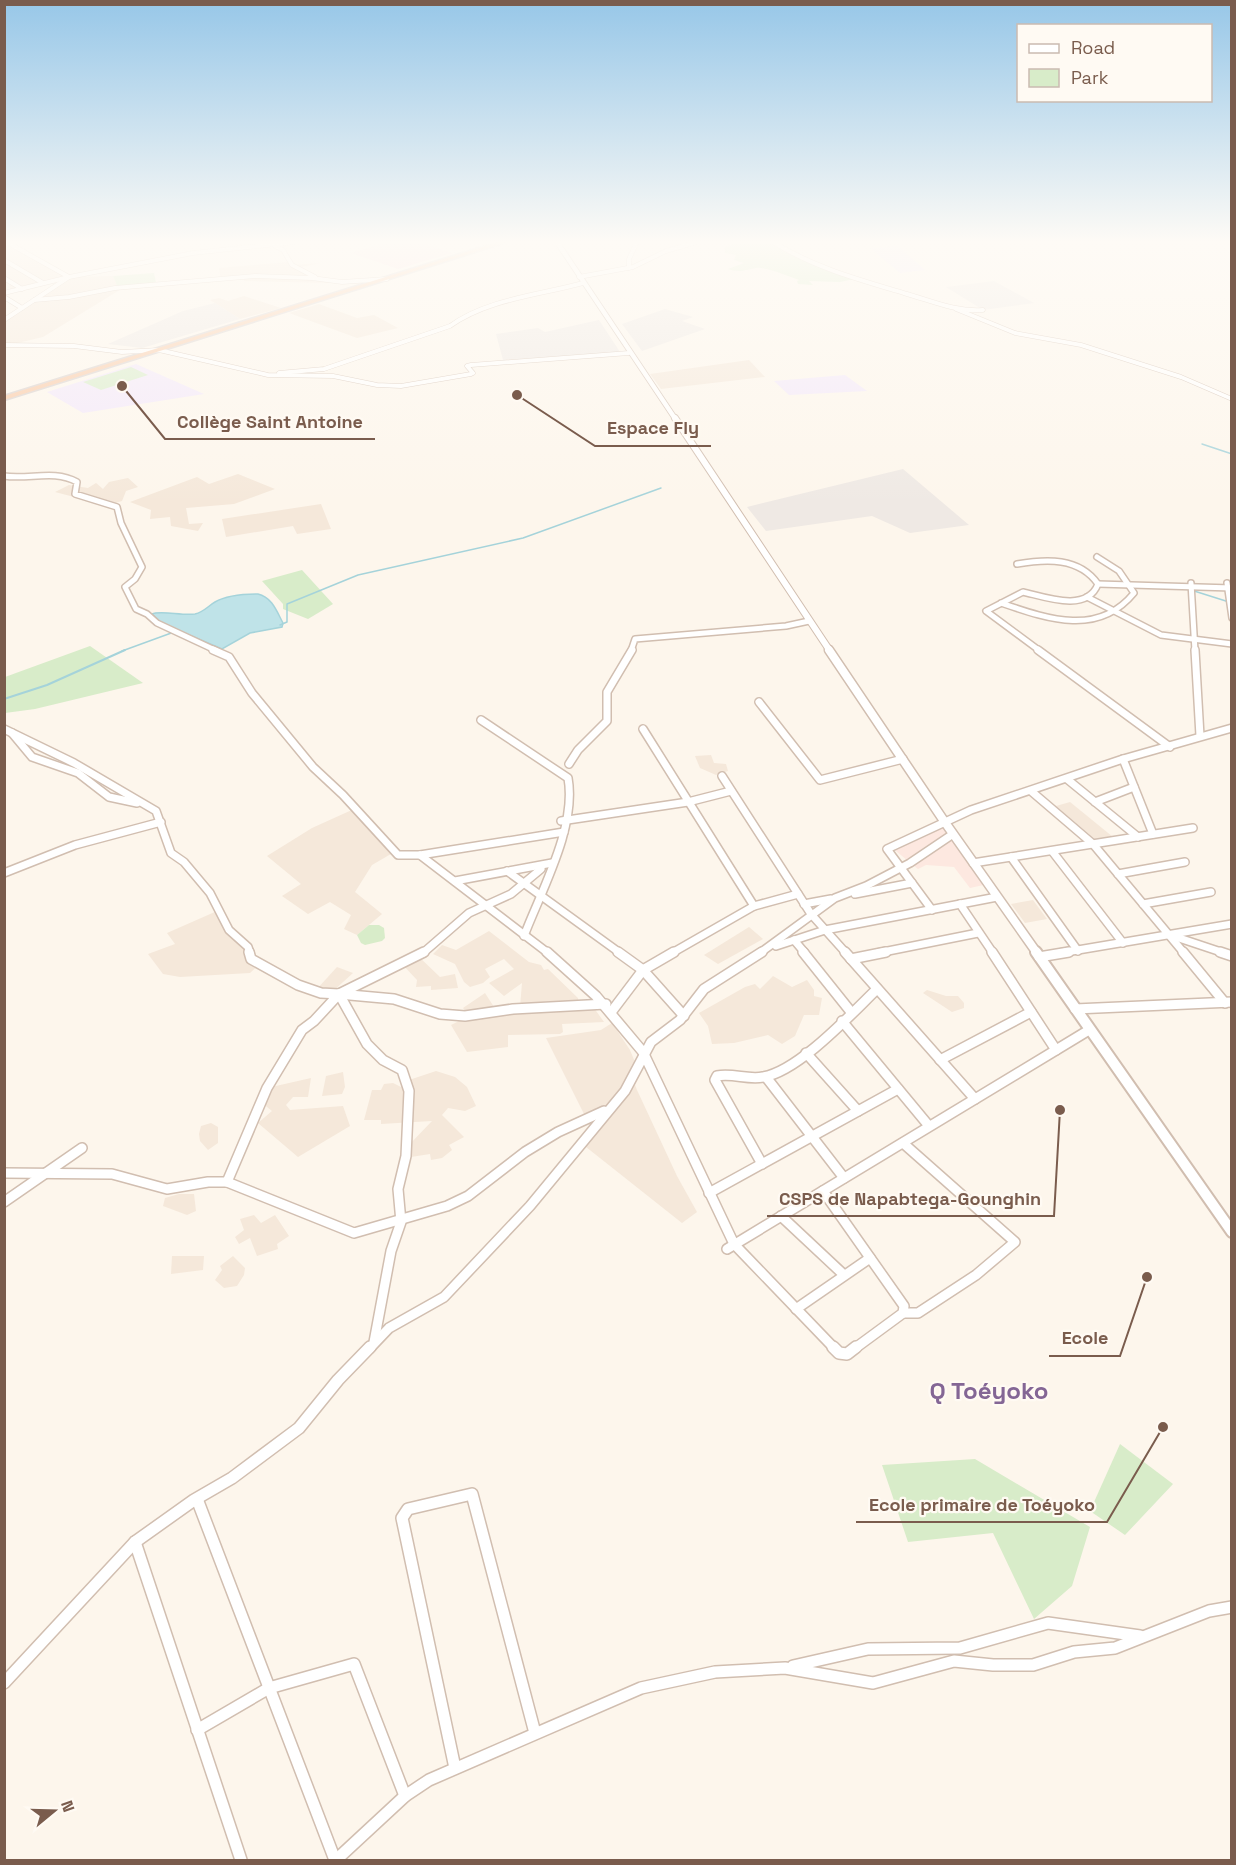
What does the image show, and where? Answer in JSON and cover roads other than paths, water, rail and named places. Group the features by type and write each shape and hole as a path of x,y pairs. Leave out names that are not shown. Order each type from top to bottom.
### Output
{"highway":[{"path":"4,398 227,329"}],"street":[{"path":"268,375 324,369 441,329"},
{"path":"613,329 944,821 1232,1232"},
{"path":"1005,329 1015,333 1081,345 1181,377 1232,399"},
{"path":"4,345 74,346 122,352 159,350 194,356 268,375 310,378 333,376 374,385 401,386 471,374 473,373 467,366 471,365 629,353"},
{"path":"4,476 67,477 77,483 75,494 117,507 121,523 142,567 135,579 125,587 136,609 174,633 229,657 252,693 313,767 343,795 398,855 420,855 564,832"},
{"path":"1001,603 1028,613 1058,619 1089,619 1114,613 1130,601 1134,593 1131,585 1115,566 1097,557"},
{"path":"1017,564 1043,560 1067,563 1091,575 1098,584"},
{"path":"1098,584 1228,587 1232,618"},
{"path":"1098,584 1095,592 1087,597 1060,601 1023,592 986,611 1170,747"},
{"path":"1192,585 1200,736"},
{"path":"1087,597 1114,613 1161,635 1232,644"},
{"path":"569,764 578,750 607,721 608,692 632,649 635,639 786,626 809,621"},
{"path":"759,702 820,780 903,759"},
{"path":"481,720 568,778 572,789 564,821 564,832 524,936"},
{"path":"932,909 887,849 944,821 1124,759 1232,728"},
{"path":"643,729 754,906"},
{"path":"8,731 74,763 156,811 171,853 184,862 210,893 229,930 248,947 251,959 298,985 321,993 394,999 440,1014 465,1016 513,1009 609,1008 643,970 754,906 798,894"},
{"path":"8,731 32,757 78,773 109,798 145,804"},
{"path":"1124,759 1153,834"},
{"path":"722,776 811,914 975,1099"},
{"path":"1067,779 1138,837"},
{"path":"1095,802 1134,787"},
{"path":"564,821 688,802 731,791"},
{"path":"1031,791 1093,844 1228,1003"},
{"path":"4,873 75,845 161,822"},
{"path":"974,864 1193,828"},
{"path":"4,1683 135,1542 197,1499 258,1461 299,1428 338,1380 374,1343 398,1322 439,1301 452,1289 530,1206 624,1091 643,1052 651,1042 684,1016 704,989 726,973 770,948 811,914 837,898 901,868 953,834"},
{"path":"1052,851 1123,943"},
{"path":"420,855 553,957 609,1008 643,1052 710,1193 730,1246 839,1353 848,1354 903,1313 918,1313 976,1275 1015,1242 903,1143"},
{"path":"1011,857 1078,951"},
{"path":"1119,874 1185,862"},
{"path":"455,881 552,863"},
{"path":"227,1182 267,1088 302,1030 314,1021 339,994 404,965 422,954 455,924 486,905 506,897 525,884 541,868"},
{"path":"507,871 643,970 684,1016"},
{"path":"804,904 912,883"},
{"path":"1143,904 1211,892"},
{"path":"770,948 825,930 997,897"},
{"path":"960,904 1056,1050"},
{"path":"1039,957 1232,924"},
{"path":"851,959 978,933"},
{"path":"1169,935 1232,956"},
{"path":"794,940 851,1012"},
{"path":"762,1164 715,1080 717,1076 724,1074 766,1077 806,1053 877,989"},
{"path":"339,994 366,1042 382,1059 402,1070 408,1086 405,1156 398,1189 401,1218 389,1258 374,1343"},
{"path":"1075,1009 1228,1003"},
{"path":"940,1060 1031,1012"},
{"path":"842,1021 929,1126"},
{"path":"730,1246 1089,1030"},
{"path":"806,1053 858,1111"},
{"path":"766,1077 844,1178"},
{"path":"710,1193 898,1089"},
{"path":"4,1173 112,1174 167,1189 208,1182 227,1182 290,1205 333,1226 354,1233 447,1206 468,1196 525,1152 558,1132 580,1124 608,1108"},
{"path":"4,1202 82,1148"},
{"path":"823,1191 904,1306 903,1313"},
{"path":"782,1216 844,1275"},
{"path":"796,1309 870,1258"},
{"path":"455,1768 402,1518 408,1509 472,1494 535,1733"},
{"path":"197,1499 336,1860 405,1796 429,1780 641,1688 715,1672 785,1668 868,1649 960,1648 1048,1623 1143,1637"},
{"path":"135,1542 241,1860"},
{"path":"785,1668 873,1683 954,1661 993,1665 1033,1665 1074,1652 1115,1648 1209,1611 1232,1607"},
{"path":"197,1730 269,1688 354,1664 405,1796"}],"water":[{"path":"258,594 267,598 274,606 283,623 282,627 250,633 222,649 161,623 152,614 195,614 225,598"}],"waterway":[{"path":"1202,444 1232,454"},
{"path":"280,625 287,622 287,604 358,575 523,538 661,488"},
{"path":"1191,590 1229,602"},
{"path":"122,651 174,632"},
{"path":"4,699 47,685 125,650"}],"place":[{"name":"Collège Saint Antoine","path":"122,386"},
{"name":"Espace Fly","path":"517,395"},
{"name":"CSPS de Napabtega-Gounghin","path":"1060,1110"},
{"name":"Ecole","path":"1147,1277"},
{"name":"Ecole primaire de Toéyoko","path":"1163,1427"}],"district":[{"name":"Q Toéyoko","path":"989,1391"}]}
